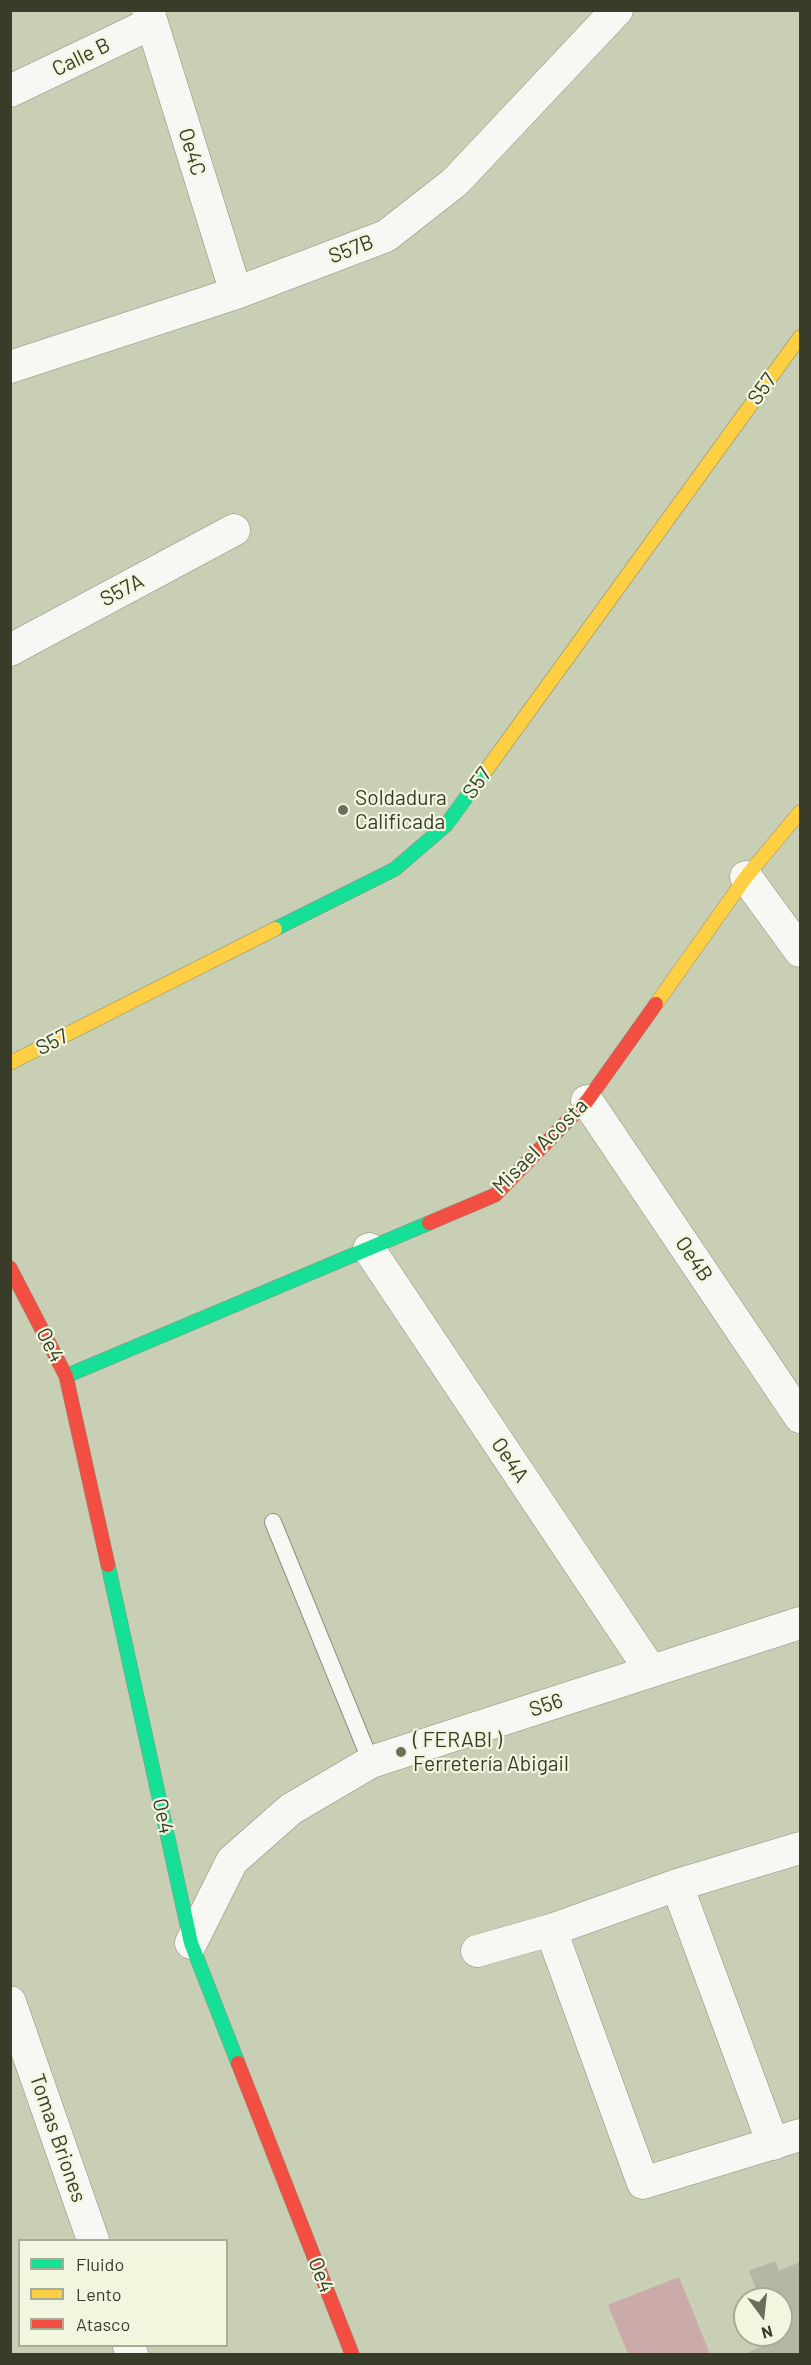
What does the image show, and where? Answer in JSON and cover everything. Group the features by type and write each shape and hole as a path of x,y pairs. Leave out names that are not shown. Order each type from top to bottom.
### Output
{"street":[{"name":"S57B","path":"10,367 236,293 386,236 454,182 617,10"},
{"name":"Oe4C","path":"150,17 236,293"},
{"name":"Calle B","path":"10,91 150,17"},
{"name":"S57","path":"10,1063 395,869 446,825 801,337"},
{"name":"S57A","path":"10,650 234,530"},
{"name":"Misael Acosta","path":"66,1376 495,1195 587,1101 746,877 801,812"},
{"path":"746,877 801,951"},
{"name":"Oe4B","path":"587,1101 801,1417"},
{"name":"Oe4A","path":"369,1249 651,1671"},
{"name":"Oe4","path":"10,1268 66,1376 191,1943 352,2355"},
{"name":"S56","path":"191,1943 232,1861 291,1809 371,1762 801,1623"},
{"path":"477,1951 551,1930 677,1885 801,1848"},
{"path":"551,1930 643,2183 787,2140 677,1885"},
{"name":"Tomas Briones","path":"10,2002 92,2239"}],"lane":[{"path":"273,1522 371,1762"}],"shaded area":[{"path":"679,2277 710,2354 628,2354 608,2305"}],"building":[{"path":"775,2261 779,2271 800,2262 800,2354 749,2354 748,2352 761,2347 793,2347 793,2287 755,2287 749,2271"}],"traffic: fast":[{"path":"275,929 395,869 446,825 487,769"},
{"path":"66,1376 429,1223"},
{"path":"108,1565 191,1943 238,2063"}],"traffic: slow":[{"path":"487,769 800,337"},
{"path":"656,1004 746,877 800,812"},
{"path":"10,1063 275,929"}],"traffic: jam":[{"path":"429,1223 495,1195 587,1101 656,1004"},
{"path":"10,1268 66,1376 108,1565"},
{"path":"238,2063 352,2354"}],"place":[{"name":"Soldadura Calificada","path":"343,810"},
{"name":"( FERABI ) Ferretería Abigail","path":"401,1752"}]}
